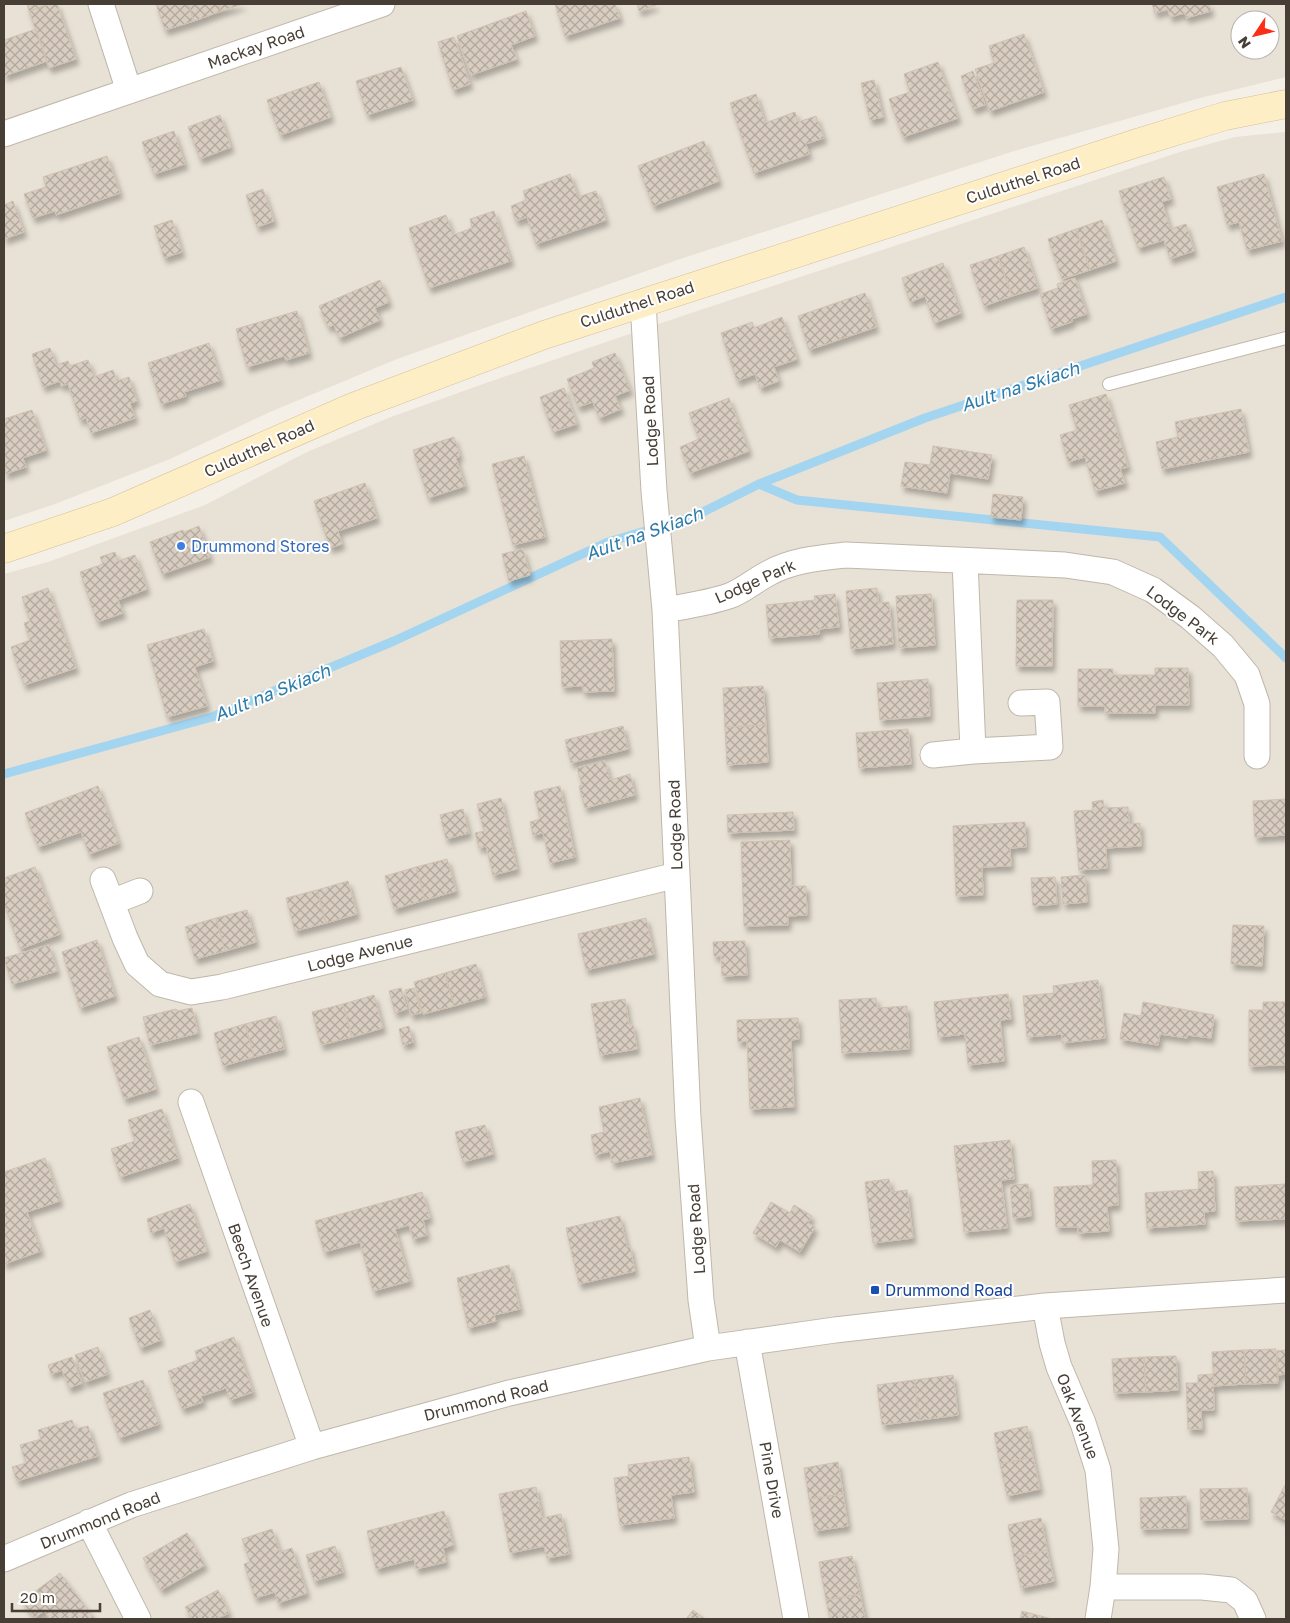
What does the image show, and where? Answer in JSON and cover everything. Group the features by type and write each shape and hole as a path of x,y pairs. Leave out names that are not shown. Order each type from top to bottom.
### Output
{"main road":[{"name":"Culduthel Road","path":"4,549 113,512 353,407 544,335 1146,140 1225,116 1286,104"}],"street":[{"path":"101,4 130,91"},
{"name":"Mackay Road","path":"4,134 382,4"},
{"name":"Lodge Road","path":"643,302 654,491 665,610 690,1137 701,1300 708,1348"},
{"name":"Lodge Park","path":"665,610 699,604 730,595 770,572 792,563 811,558 846,555 1065,565 1113,572 1153,590 1190,617 1223,646 1248,675 1257,704 1257,756"},
{"path":"965,561 973,751"},
{"path":"933,755 1050,747 1048,702 1021,703"},
{"name":"Lodge Avenue","path":"140,891 108,891 125,938 137,964 160,984 191,992 222,987 677,875"},
{"name":"Beech Avenue","path":"191,1102 312,1447"},
{"name":"Drummond Road","path":"4,1559 131,1505 312,1447 509,1393 708,1348 835,1330 1045,1306 1286,1290"},
{"name":"Oak Avenue","path":"1045,1306 1059,1367 1083,1423 1098,1470 1106,1549 1104,1586 1098,1619"},
{"name":"Pine Drive","path":"748,1342 796,1619"},
{"path":"89,1522 138,1619"},
{"path":"1104,1586 1202,1586 1231,1590 1245,1601 1253,1619"}],"lane":[{"path":"1109,384 1286,338"}],"shaded area":[{"path":"4,4 1286,4 1286,77 1200,98 1011,152 680,259 397,359 270,412 170,459 55,504 4,521"},
{"path":"1286,132 1286,1619 4,1619 4,574 48,562 205,505 307,452 391,417 486,383 694,312 1183,151 1235,137"}],"building":[{"path":"27,4 50,4 29,11"},
{"path":"50,4 57,4 76,59 49,68 29,11"},
{"path":"156,4 188,4 194,21 165,30"},
{"path":"188,4 218,4 221,11 194,21"},
{"path":"218,4 243,4 221,11"},
{"path":"555,4 615,4 620,18 565,36"},
{"path":"637,4 655,4 656,5 639,11"},
{"path":"1152,4 1209,4 1211,11 1186,18 1185,13 1170,17 1168,9 1155,13"},
{"path":"526,11 535,36 511,45 517,59 471,75 457,36"},
{"path":"36,29 47,61 4,76 4,40"},
{"path":"1024,34 1044,92 990,111 975,69 994,63 989,46"},
{"path":"454,37 470,84 453,90 438,42"},
{"path":"938,62 958,118 903,137 889,99 910,92 904,74"},
{"path":"401,67 413,100 367,115 356,81"},
{"path":"973,71 985,105 973,109 961,76"},
{"path":"874,80 883,117 870,120 861,83"},
{"path":"319,82 331,117 280,135 267,100"},
{"path":"756,94 765,123 795,112 798,122 816,116 824,138 806,144 809,154 754,173 730,103"},
{"path":"220,115 231,147 200,159 188,127"},
{"path":"174,131 185,164 154,174 142,142"},
{"path":"704,141 719,181 653,206 638,166"},
{"path":"107,156 120,193 56,215 55,211 33,218 24,194 46,187 43,177"},
{"path":"570,174 578,197 596,191 606,220 536,244 527,217 516,221 511,206 526,200 523,191"},
{"path":"1264,174 1282,241 1247,250 1239,222 1227,225 1217,187"},
{"path":"1164,177 1171,199 1162,202 1170,229 1186,224 1194,251 1170,259 1164,240 1138,248 1119,191"},
{"path":"263,189 274,221 257,227 246,195"},
{"path":"13,201 24,232 4,239 4,205"},
{"path":"494,211 511,261 429,288 409,228 446,215 453,235 472,228 470,219"},
{"path":"172,220 182,252 164,258 154,226"},
{"path":"1102,220 1116,261 1090,270 1076,229"},
{"path":"1076,229 1090,270 1062,279 1048,239"},
{"path":"1024,247 1038,288 1012,296 998,256"},
{"path":"998,256 1012,296 984,306 970,265"},
{"path":"943,263 961,313 934,323 925,296 910,302 902,278"},
{"path":"1075,278 1087,314 1072,319 1072,322 1051,329 1040,294 1058,288 1057,284"},
{"path":"380,280 389,302 375,308 380,320 339,338 334,325 328,327 319,306"},
{"path":"865,293 876,327 809,350 798,316"},
{"path":"297,311 309,353 286,360 284,356 247,367 236,329"},
{"path":"782,317 797,359 774,367 779,381 760,388 755,374 737,381 721,333 752,322 754,328"},
{"path":"209,343 221,380 184,392 186,396 161,404 148,363"},
{"path":"50,348 56,365 68,361 70,366 88,360 94,377 113,370 117,381 129,377 137,401 130,403 135,418 91,433 86,418 80,420 68,384 61,386 60,381 43,387 32,354"},
{"path":"615,353 630,390 615,396 621,409 599,418 593,402 578,407 567,379 594,368 592,362"},
{"path":"564,388 577,424 553,432 540,397"},
{"path":"1106,394 1128,467 1120,469 1125,483 1095,491 1085,457 1068,462 1060,435 1077,430 1069,405"},
{"path":"729,398 749,451 690,473 680,447 699,439 689,413"},
{"path":"1241,409 1249,452 1162,469 1156,442 1178,437 1175,422"},
{"path":"32,410 46,450 23,458 26,467 5,474 4,419"},
{"path":"454,437 460,456 456,458 465,486 428,498 413,450"},
{"path":"933,446 992,455 988,479 950,473 947,493 901,486 905,462 930,465"},
{"path":"524,456 545,537 513,545 492,464"},
{"path":"365,483 377,518 338,531 342,544 330,548 314,501"},
{"path":"993,494 1023,497 1021,520 991,517"},
{"path":"199,526 210,557 162,574 150,542"},
{"path":"523,549 530,575 509,581 502,554"},
{"path":"115,552 118,561 135,555 147,589 118,600 123,613 97,622 80,572 103,564 100,557"},
{"path":"48,588 76,668 24,685 11,647 30,640 24,623 30,621 22,597"},
{"path":"877,588 878,603 889,602 893,644 851,649 846,591"},
{"path":"835,594 839,627 819,629 819,634 769,638 766,605 815,600 814,596"},
{"path":"931,594 935,645 899,648 896,596"},
{"path":"1017,600 1053,600 1052,666 1016,666"},
{"path":"204,629 213,661 195,667 207,706 167,717 147,645"},
{"path":"612,639 614,691 583,692 583,686 562,687 560,641"},
{"path":"1155,668 1188,668 1189,705 1155,705 1155,713 1105,713 1105,706 1078,706 1078,669 1113,669 1113,675 1155,675"},
{"path":"928,679 930,716 880,720 877,683"},
{"path":"763,686 766,725 725,727 723,688"},
{"path":"766,725 768,762 727,765 725,727"},
{"path":"623,726 628,749 571,763 565,740"},
{"path":"908,729 911,764 859,768 856,733"},
{"path":"605,761 610,780 630,774 635,795 585,808 579,786 582,785 577,768"},
{"path":"98,786 119,843 89,854 81,832 38,847 25,813"},
{"path":"560,786 575,857 550,863 543,833 533,835 530,822 540,819 534,792"},
{"path":"501,798 517,869 493,875 486,846 479,848 475,833 484,831 477,804"},
{"path":"1286,799 1286,835 1255,837 1253,801"},
{"path":"1103,800 1104,808 1128,807 1129,824 1140,823 1141,846 1106,848 1107,868 1079,870 1074,811 1093,810 1092,802"},
{"path":"463,809 469,833 446,839 440,815"},
{"path":"793,812 794,830 728,833 727,815"},
{"path":"1025,822 1026,847 1010,848 1011,866 982,867 983,895 956,896 953,826"},
{"path":"790,840 791,886 806,886 807,915 788,916 788,925 744,926 741,842"},
{"path":"447,859 456,891 425,900 416,867"},
{"path":"35,867 60,934 20,949 4,903 4,878"},
{"path":"416,867 425,900 394,909 385,876"},
{"path":"1085,875 1087,902 1063,904 1061,877"},
{"path":"1055,877 1057,904 1033,906 1031,878"},
{"path":"348,881 357,914 326,923 317,890"},
{"path":"317,890 326,923 295,931 286,898"},
{"path":"247,910 256,942 225,951 216,918"},
{"path":"216,918 225,951 195,959 185,927"},
{"path":"646,918 654,954 586,970 578,934"},
{"path":"1233,925 1264,926 1262,966 1231,964"},
{"path":"97,940 115,996 80,1008 62,952"},
{"path":"745,941 747,975 722,976 721,956 714,956 713,942"},
{"path":"49,945 57,971 12,984 4,958"},
{"path":"476,964 485,997 454,1006 445,973"},
{"path":"445,973 454,1006 423,1014 414,982"},
{"path":"1098,980 1105,1038 1062,1043 1062,1034 1027,1037 1023,996 1054,993 1053,986"},
{"path":"401,988 407,1009 395,1013 389,991"},
{"path":"414,988 421,1013 411,1015 405,990"},
{"path":"1008,994 1011,1019 1000,1020 1004,1061 968,1065 965,1034 938,1037 934,1002"},
{"path":"374,995 383,1028 352,1037 343,1004"},
{"path":"876,998 877,1008 907,1006 909,1049 842,1053 839,1000"},
{"path":"625,999 629,1025 633,1025 637,1049 600,1055 591,1004"},
{"path":"1143,1002 1214,1015 1211,1038 1187,1035 1187,1038 1160,1034 1158,1045 1120,1039 1124,1013 1141,1016"},
{"path":"1263,1002 1286,1002 1286,1065 1249,1066 1249,1010 1263,1010"},
{"path":"343,1004 352,1037 321,1045 312,1012"},
{"path":"192,1008 198,1033 150,1045 143,1017 176,1009 177,1011"},
{"path":"276,1016 284,1049 254,1057 245,1024"},
{"path":"798,1018 799,1039 791,1040 794,1107 750,1109 747,1041 738,1042 737,1020"},
{"path":"245,1024 254,1057 223,1066 214,1033"},
{"path":"409,1026 413,1042 403,1045 399,1029"},
{"path":"139,1037 156,1089 124,1099 107,1047"},
{"path":"640,1098 652,1155 612,1163 610,1151 595,1155 591,1135 604,1132 599,1107"},
{"path":"162,1109 178,1158 120,1177 111,1149 135,1141 128,1120"},
{"path":"485,1125 493,1154 463,1162 455,1132"},
{"path":"1010,1140 1014,1179 1001,1180 1007,1228 964,1232 954,1146"},
{"path":"45,1158 60,1201 27,1212 41,1251 4,1264 4,1172"},
{"path":"1116,1160 1118,1205 1107,1206 1109,1231 1078,1233 1078,1227 1056,1227 1054,1187 1093,1185 1092,1161"},
{"path":"1213,1171 1215,1211 1204,1212 1205,1224 1147,1228 1145,1193 1199,1189 1198,1172"},
{"path":"889,1179 891,1192 907,1190 913,1238 873,1243 865,1182"},
{"path":"1028,1184 1031,1216 1013,1218 1010,1185"},
{"path":"1286,1184 1286,1219 1236,1221 1235,1187"},
{"path":"422,1192 430,1218 423,1220 427,1235 413,1239 409,1225 395,1229 410,1281 373,1291 360,1242 324,1252 315,1221"},
{"path":"771,1202 790,1213 794,1205 812,1216 808,1223 815,1227 800,1252 780,1240 776,1247 753,1233"},
{"path":"190,1204 207,1251 175,1262 164,1228 151,1233 147,1219"},
{"path":"620,1216 627,1247 630,1246 635,1271 579,1284 566,1228"},
{"path":"509,1265 520,1309 494,1315 496,1321 468,1328 457,1278"},
{"path":"150,1310 161,1340 140,1348 129,1318"},
{"path":"234,1337 253,1392 230,1400 226,1388 201,1396 203,1402 182,1409 168,1371 198,1360 195,1351"},
{"path":"98,1347 108,1374 85,1382 75,1355"},
{"path":"1276,1349 1278,1383 1246,1384 1244,1350"},
{"path":"1244,1350 1246,1384 1214,1386 1212,1352"},
{"path":"1286,1350 1286,1374 1278,1375 1277,1351"},
{"path":"1176,1356 1178,1390 1146,1392 1144,1357"},
{"path":"72,1357 82,1383 69,1388 62,1370 51,1374 48,1365"},
{"path":"1144,1357 1146,1392 1114,1393 1112,1359"},
{"path":"1213,1374 1214,1410 1201,1410 1202,1429 1188,1429 1186,1383 1198,1383 1198,1375"},
{"path":"953,1375 958,1415 920,1420 914,1380"},
{"path":"143,1380 159,1424 119,1438 103,1393"},
{"path":"914,1380 920,1420 882,1425 877,1385"},
{"path":"72,1420 75,1429 88,1426 98,1456 17,1481 12,1467 26,1463 20,1445 41,1439 38,1430"},
{"path":"1027,1426 1033,1457 1000,1464 994,1433"},
{"path":"689,1457 694,1492 671,1495 674,1518 620,1525 614,1478 629,1476 628,1465"},
{"path":"1033,1457 1040,1489 1007,1496 1000,1464"},
{"path":"838,1462 843,1494 809,1499 804,1468"},
{"path":"1286,1485 1286,1520 1271,1512"},
{"path":"536,1487 542,1518 561,1514 569,1554 547,1558 544,1546 510,1553 499,1494"},
{"path":"1247,1488 1248,1519 1201,1520 1200,1489"},
{"path":"843,1494 848,1526 815,1531 809,1499"},
{"path":"1186,1496 1187,1528 1141,1529 1140,1498"},
{"path":"444,1511 453,1545 443,1548 446,1562 416,1569 414,1559 376,1569 367,1531"},
{"path":"1041,1518 1047,1550 1014,1557 1008,1525"},
{"path":"272,1529 280,1552 292,1548 307,1593 278,1603 275,1592 255,1598 244,1564 250,1562 242,1539"},
{"path":"187,1533 205,1565 161,1590 143,1558"},
{"path":"335,1546 343,1572 314,1581 306,1555"},
{"path":"1047,1550 1054,1581 1021,1588 1014,1557"},
{"path":"852,1556 860,1594 826,1600 819,1562"},
{"path":"60,1573 95,1619 50,1619 44,1611 34,1618 22,1601"},
{"path":"218,1590 229,1613 216,1619 192,1619 185,1607"},
{"path":"860,1594 865,1619 830,1619 826,1600"},
{"path":"693,1610 705,1619 686,1619"},
{"path":"1022,1611 1052,1619 1020,1619"}],"waterway":[{"name":"Ault na Skiach","path":"4,774 212,717 394,641 608,542 693,517 759,484 925,418 1286,297"},
{"path":"759,484 797,500 1160,537 1286,658"}],"place":[{"name":"Drummond Stores","path":"181,546"},
{"name":"Drummond Road","path":"875,1290"}]}
